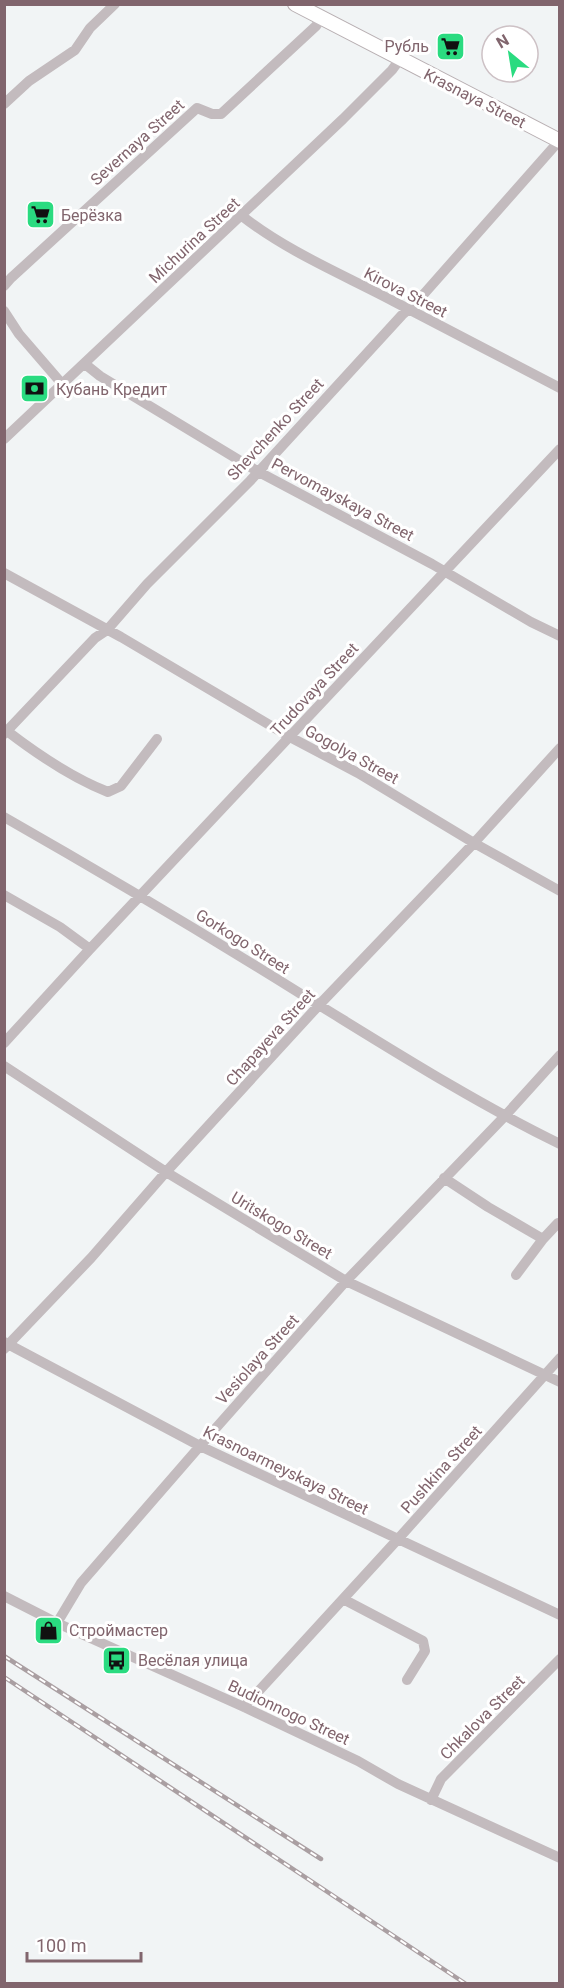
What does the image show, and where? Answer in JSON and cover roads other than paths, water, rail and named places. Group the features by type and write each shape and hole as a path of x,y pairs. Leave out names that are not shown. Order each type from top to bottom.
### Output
{"main road":[{"name":"Krasnaya Street","path":"295,4 559,141"}],"street":[{"path":"4,104 29,81 75,50 90,28 115,4"},
{"name":"Severnaya Street","path":"4,286 70,222 197,108 212,114 221,114 316,26 321,18"},
{"name":"Michurina Street","path":"4,439 343,120 400,59"},
{"name":"Shevchenko Street","path":"157,739 121,786 108,792 54,763 6,733 94,638 107,630 147,584 409,309 559,141"},
{"name":"Kirova Street","path":"242,216 281,243 560,388"},
{"path":"4,311 19,334 63,385"},
{"name":"Pervomayskaya Street","path":"86,364 100,376 257,471 560,636"},
{"name":"Trudovaya Street","path":"4,1043 560,449"},
{"name":"Gogolya Street","path":"4,573 290,737 358,773 474,843 560,891"},
{"name":"Chapayeva Street","path":"6,1345 91,1258 166,1172 319,1005 474,843 560,748"},
{"name":"Gorkogo Street","path":"4,817 141,896 504,1117 560,1144"},
{"path":"4,895 60,927 90,949"},
{"name":"Vesiolaya Street","path":"57,1623 81,1583 346,1281 504,1117 560,1055"},
{"name":"Uritskogo Street","path":"4,1066 166,1172 346,1281 560,1382"},
{"path":"444,1178 543,1239"},
{"path":"516,1275 558,1223"},
{"name":"Krasnoarmeyskaya Street","path":"6,1345 200,1446 560,1615"},
{"name":"Pushkina Street","path":"244,1707 560,1358"},
{"name":"Budionnogo Street","path":"4,1596 57,1623 358,1761 431,1800 560,1858"},
{"path":"343,1599 423,1641 425,1651 407,1680"},
{"name":"Chkalova Street","path":"431,1800 441,1779 560,1659"}],"railway":[{"path":"4,1656 321,1859"},
{"path":"4,1677 466,1984"}],"place":[{"name":"Рубль","path":"450,46"},
{"name":"Берёзка","path":"40,215"},
{"name":"Кубань Кредит","path":"35,389"},
{"name":"Строймастер","path":"48,1630"},
{"name":"Весёлая улица","path":"117,1660"}]}
